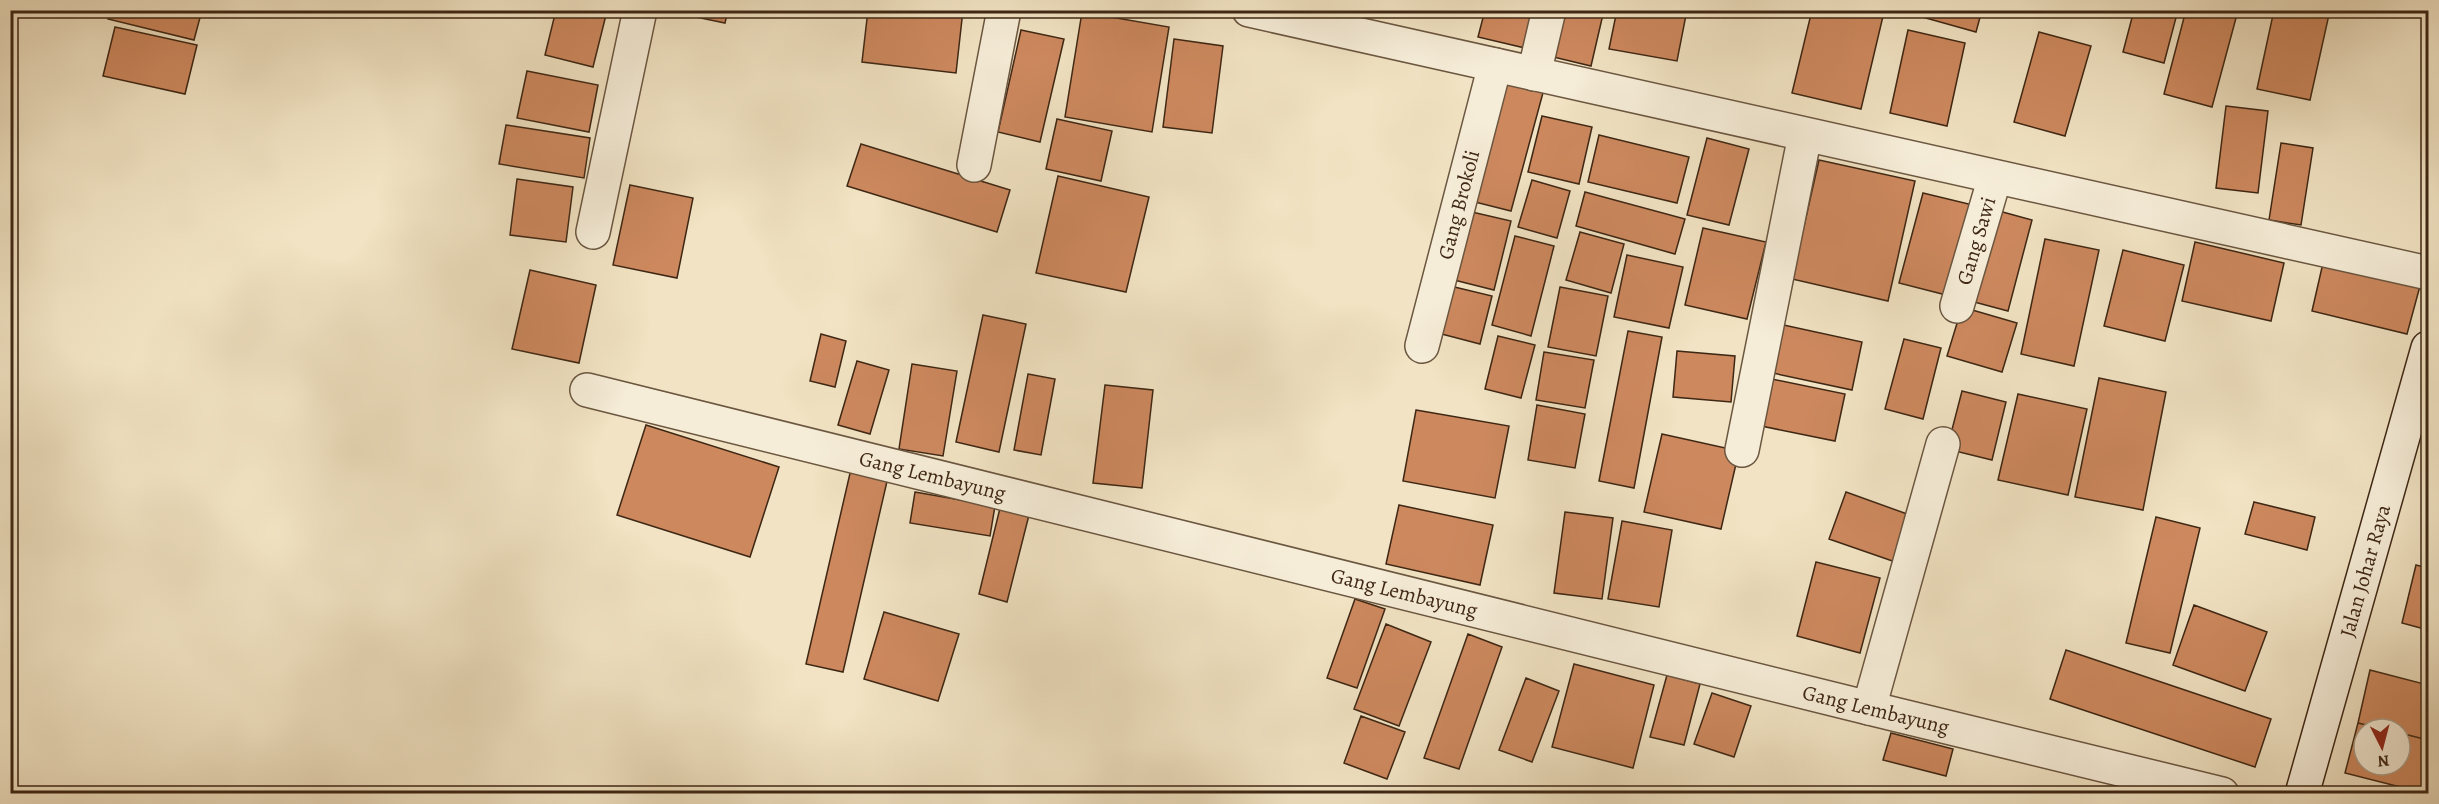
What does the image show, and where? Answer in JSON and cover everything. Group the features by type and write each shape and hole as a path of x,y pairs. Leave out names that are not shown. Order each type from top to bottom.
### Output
{"street":[{"path":"593,232 640,10"},
{"path":"974,165 1004,10"},
{"path":"1249,10 2428,273"},
{"path":"1534,74 1549,10"},
{"name":"Gang Brokoli","path":"1422,346 1496,65"},
{"path":"1742,450 1805,135"},
{"name":"Gang Sawi","path":"1957,306 1995,177"},
{"name":"Jalan Johar Raya","path":"2302,794 2428,348"},
{"name":"Gang Lembayung","path":"587,390 2222,794"},
{"path":"1869,708 1943,444"}],"building":[{"path":"111,10 202,10 194,40 108,19"},
{"path":"556,10 587,10 606,15 593,67 545,55"},
{"path":"692,10 728,10 725,23 691,16"},
{"path":"868,10 963,10 956,73 862,62"},
{"path":"1485,10 1534,10 1525,48 1478,37"},
{"path":"1556,10 1604,10 1591,66 1545,55"},
{"path":"1617,10 1687,10 1677,61 1609,49"},
{"path":"1812,10 1884,12 1861,109 1792,93"},
{"path":"1916,10 1982,10 1976,32 1915,15"},
{"path":"2134,10 2178,10 2164,63 2123,52"},
{"path":"2186,10 2210,10 2236,18 2212,107 2164,94"},
{"path":"2274,10 2330,10 2310,100 2257,89"},
{"path":"1082,12 1169,27 1152,132 1065,117"},
{"path":"115,27 197,45 185,94 103,76"},
{"path":"1021,30 1064,39 1040,142 998,132"},
{"path":"1908,30 1965,43 1947,126 1890,113"},
{"path":"2039,32 2091,46 2065,136 2014,122"},
{"path":"1174,39 1223,46 1212,133 1163,127"},
{"path":"527,71 598,85 589,132 517,118"},
{"path":"1499,78 1544,89 1511,211 1467,200"},
{"path":"2226,106 2268,111 2258,193 2216,188"},
{"path":"1542,116 1592,127 1579,184 1528,172"},
{"path":"1057,119 1112,131 1101,181 1046,169"},
{"path":"506,125 590,138 584,178 499,164"},
{"path":"1599,135 1689,157 1677,203 1588,182"},
{"path":"1707,138 1749,149 1729,225 1687,215"},
{"path":"2281,143 2313,148 2301,225 2269,220"},
{"path":"861,144 1010,190 997,232 847,186"},
{"path":"1819,160 1915,181 1888,301 1792,279"},
{"path":"1058,176 1149,197 1126,292 1036,273"},
{"path":"517,179 573,187 566,242 510,235"},
{"path":"1532,180 1570,191 1557,238 1518,227"},
{"path":"630,185 693,198 677,278 613,265"},
{"path":"1585,192 1685,219 1675,254 1576,226"},
{"path":"1923,193 1977,206 1954,297 1899,283"},
{"path":"1988,208 2032,220 2008,311 1963,299"},
{"path":"1459,209 1511,221 1494,290 1442,277"},
{"path":"1703,228 1766,242 1747,319 1685,305"},
{"path":"1580,232 1624,244 1611,293 1566,280"},
{"path":"1515,236 1554,246 1531,336 1492,325"},
{"path":"2045,239 2099,250 2074,366 2021,354"},
{"path":"2195,242 2284,263 2271,321 2182,301"},
{"path":"2123,250 2184,265 2165,341 2104,326"},
{"path":"1627,255 1683,267 1669,328 1614,317"},
{"path":"2323,263 2420,286 2407,334 2312,311"},
{"path":"530,270 596,285 579,363 512,349"},
{"path":"1442,284 1492,296 1480,344 1430,331"},
{"path":"1560,287 1608,296 1596,356 1548,347"},
{"path":"1962,307 2017,323 2002,372 1947,356"},
{"path":"983,315 1026,324 999,452 956,442"},
{"path":"1779,324 1862,342 1852,390 1768,372"},
{"path":"1628,331 1662,337 1634,488 1599,481"},
{"path":"821,334 846,341 835,387 810,381"},
{"path":"1498,336 1535,345 1521,398 1485,389"},
{"path":"1904,339 1941,348 1923,419 1885,409"},
{"path":"1677,351 1735,356 1731,402 1673,397"},
{"path":"1544,352 1594,360 1585,408 1536,400"},
{"path":"857,361 889,370 870,434 838,425"},
{"path":"912,364 957,371 943,456 899,449"},
{"path":"1028,374 1055,379 1041,455 1014,450"},
{"path":"1767,378 1845,394 1835,441 1756,425"},
{"path":"2099,378 2166,392 2143,510 2075,497"},
{"path":"1105,385 1153,390 1142,488 1093,483"},
{"path":"1962,391 2006,402 1992,460 1947,449"},
{"path":"2018,394 2087,409 2068,495 1998,480"},
{"path":"1537,405 1585,414 1575,468 1528,460"},
{"path":"1416,410 1509,426 1495,498 1403,481"},
{"path":"646,425 779,467 750,557 617,515"},
{"path":"1662,434 1739,451 1721,529 1644,512"},
{"path":"851,469 888,477 843,672 806,664"},
{"path":"915,492 995,506 990,536 910,523"},
{"path":"1846,492 1921,519 1904,565 1829,539"},
{"path":"2254,502 2315,517 2307,550 2245,534"},
{"path":"1399,505 1493,525 1480,585 1386,564"},
{"path":"1000,508 1029,515 1007,602 979,594"},
{"path":"1565,512 1613,518 1602,599 1554,593"},
{"path":"2156,517 2200,528 2170,653 2126,643"},
{"path":"1622,521 1672,530 1659,607 1608,599"},
{"path":"1816,562 1880,578 1860,653 1797,636"},
{"path":"2416,565 2428,568 2428,630 2402,623"},
{"path":"1355,599 1385,609 1357,688 1327,678"},
{"path":"2194,605 2267,632 2245,691 2173,665"},
{"path":"884,612 959,634 938,701 864,679"},
{"path":"1386,624 1431,642 1399,726 1354,709"},
{"path":"1468,634 1502,647 1459,769 1424,758"},
{"path":"2066,650 2271,719 2255,767 2050,699"},
{"path":"1574,664 1654,685 1633,768 1552,747"},
{"path":"2370,670 2428,685 2428,740 2412,736 2412,717 2359,717"},
{"path":"1667,675 1700,684 1684,745 1650,737"},
{"path":"1526,678 1559,691 1532,762 1499,750"},
{"path":"1712,693 1751,706 1734,757 1694,744"},
{"path":"1361,716 1405,732 1387,779 1344,763"},
{"path":"1891,733 1953,749 1946,776 1883,760"},
{"path":"2412,736 2428,740 2428,794 2361,777 2412,777"},
{"path":"2352,746 2352,775 2345,773"}]}
